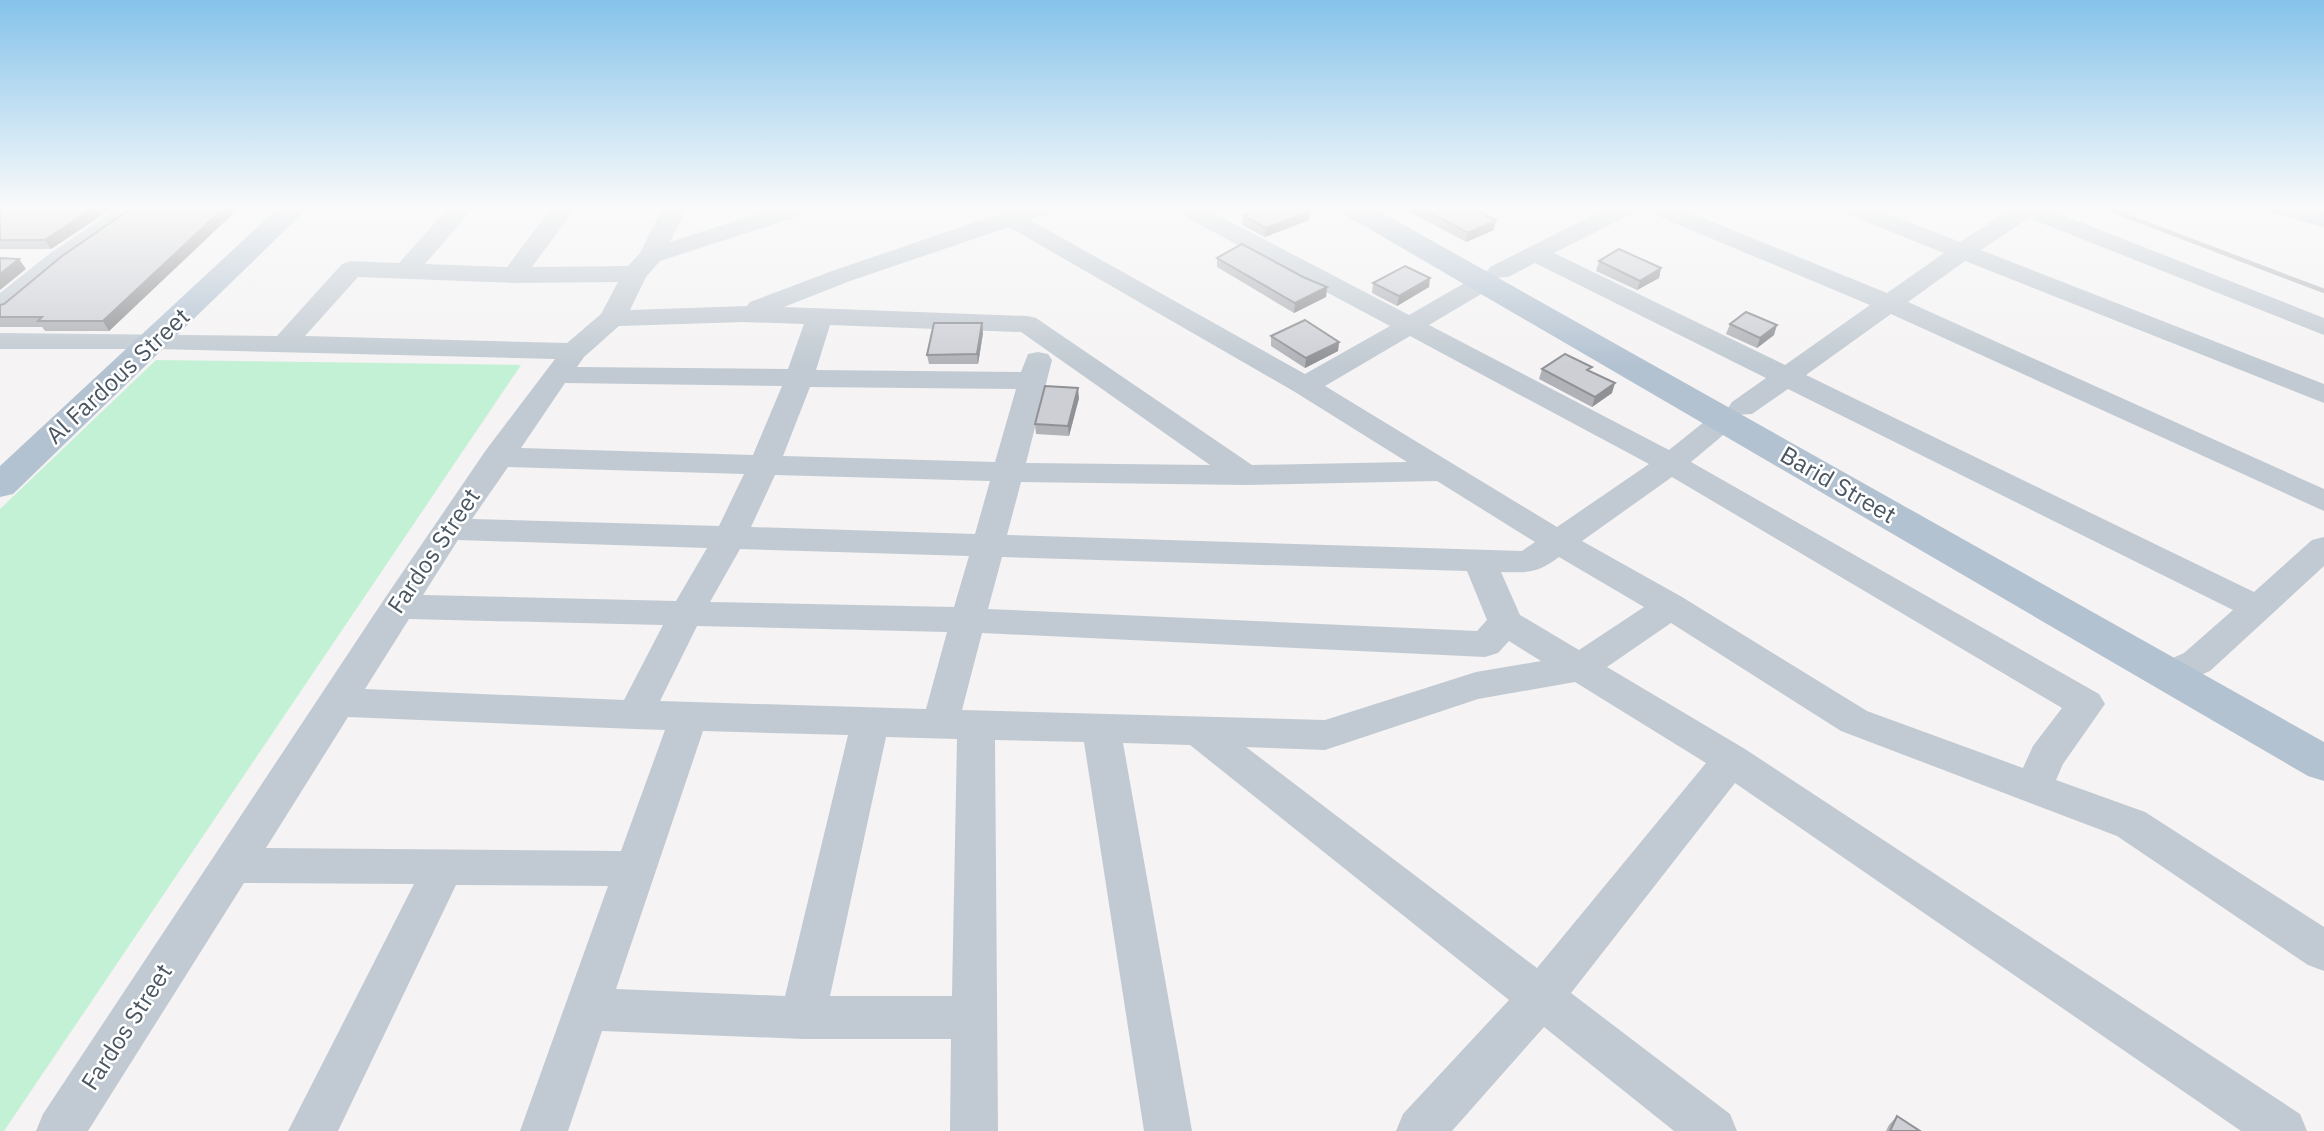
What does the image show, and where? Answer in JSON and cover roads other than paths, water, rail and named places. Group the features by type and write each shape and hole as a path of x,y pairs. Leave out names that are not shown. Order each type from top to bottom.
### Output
{"main road":[{"name":"Al Fardous Street","path":"0,486 223,260"},
{"name":"Al Fardous Street","path":"0,458 235,260"},
{"name":"Barid Street","path":"1457,260 2183,669 2324,763"},
{"name":"Barid Street","path":"1465,260 1491,277"},
{"name":"Barid Street","path":"2183,669 2324,734"}],"street":[{"path":"50,260 58,260"},
{"path":"0,306 58,260"},
{"path":"407,271 417,260"},
{"path":"514,275 525,260"},
{"path":"612,318 646,260"},
{"path":"285,344 351,269 514,275 643,265 657,260"},
{"path":"744,314 889,260"},
{"path":"1072,260 1305,386 1558,541 1670,606 1854,721 2131,824 2324,951"},
{"path":"1286,260 1671,463 2086,704 2047,757 2034,786"},
{"path":"1305,386 1525,260"},
{"path":"1548,260 2259,608"},
{"path":"1783,260 1890,304 2324,501"},
{"path":"449,529 1529,562 1671,463 1733,414 1951,260"},
{"path":"1985,260 2324,394"},
{"path":"2155,260 2324,327"},
{"path":"612,318 820,315 1027,324 1245,475"},
{"path":"635,715 686,614 730,537 764,465 800,377 820,315"},
{"name":"Fardos Street","path":"60,1131 335,702 497,457 567,363 612,318"},
{"path":"974,1131 975,1017 958,724 967,620 1045,337"},
{"path":"0,341 143,340 285,344 800,377 1031,381"},
{"path":"497,457 1006,472 1245,475 1444,471"},
{"path":"1479,560 1506,623 1731,760 2283,1131"},
{"path":"2183,669 2317,563"},
{"path":"335,702 635,715 1325,735 1476,686 1579,668 1670,606"},
{"path":"397,607 967,620 1485,644 1506,623"},
{"path":"544,1131 689,716"},
{"path":"803,1018 870,722"},
{"path":"1101,727 1168,1131"},
{"path":"1198,731 1713,1131"},
{"path":"1420,1131 1541,998 1731,760"},
{"path":"231,865 636,869"},
{"path":"312,1131 444,867"},
{"path":"587,1009 803,1018 975,1017"}],"railway":[{"path":"2242,260 2324,291"}]}
